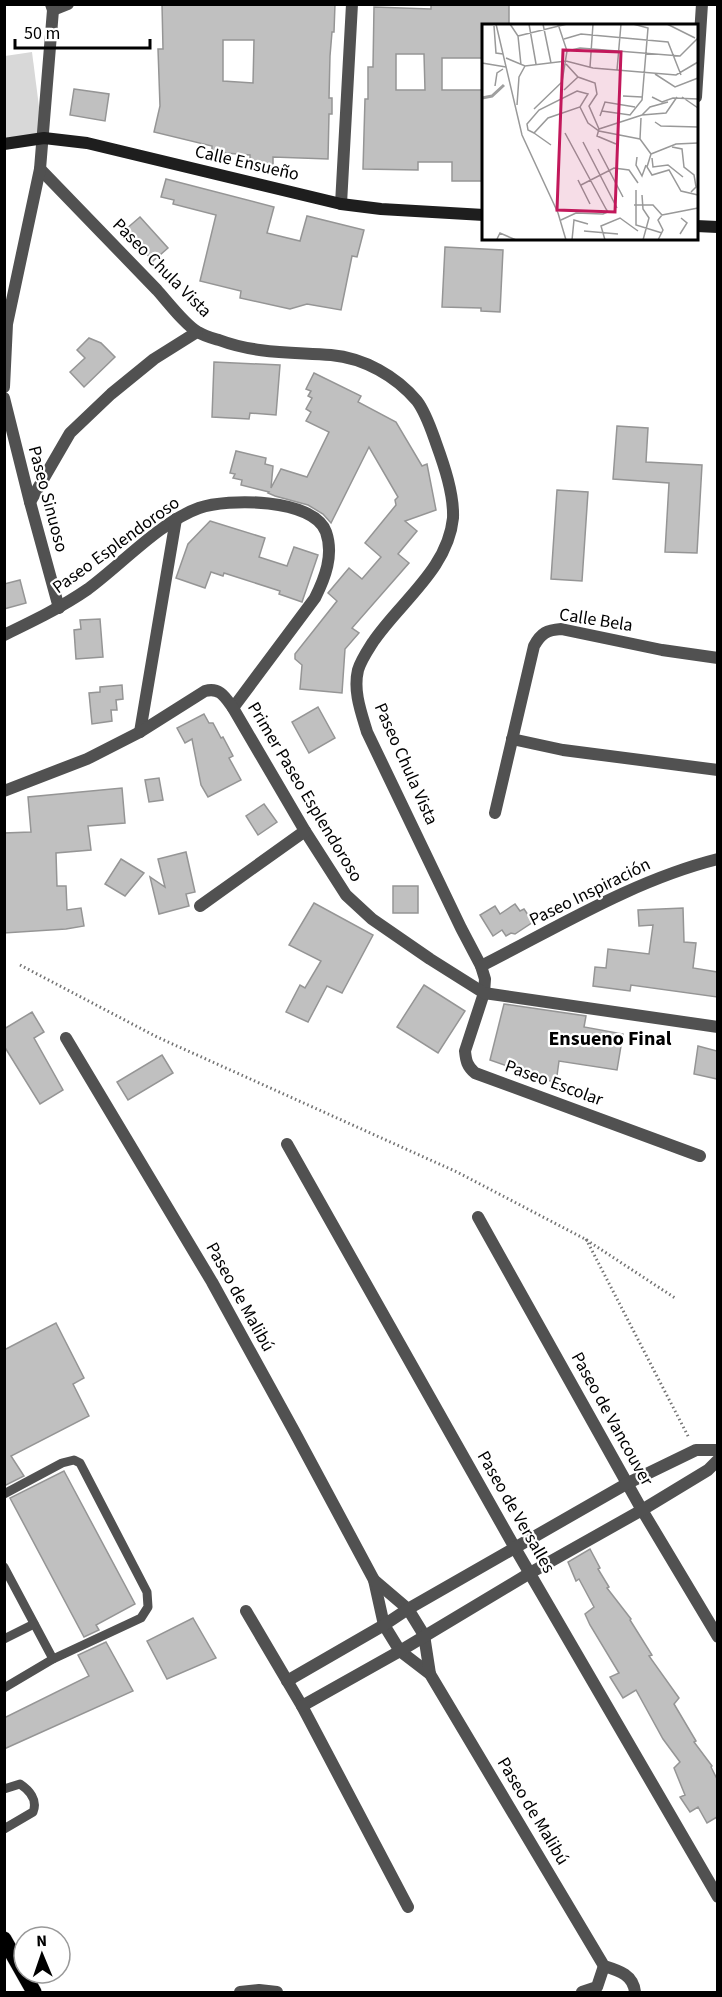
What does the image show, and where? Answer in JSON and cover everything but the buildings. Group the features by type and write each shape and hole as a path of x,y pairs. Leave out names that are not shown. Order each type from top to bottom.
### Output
{"main road":[{"path":"4,1940 34,1992"}],"street":[{"path":"4,387 8,324 40,169 44,138 52,7 68,4"},
{"path":"341,204 352,4"},
{"path":"698,66 702,4"},
{"name":"Calle Ensueño","path":"4,144 44,138 87,143 341,204 381,209 482,215"},
{"name":"Paseo Chula Vista","path":"40,169 197,332 261,352 333,355 356,360 383,371 418,403 439,450 451,496 453,516 449,538 429,575 386,623 365,654 358,670 357,690 359,707 367,732 483,973"},
{"path":"698,226 717,227"},
{"path":"30,502 70,433 111,394 146,366 197,332"},
{"name":"Paseo Sinuoso","path":"4,398 59,608"},
{"name":"Paseo Esplendoroso","path":"4,635 59,608 89,588 176,519 199,508 221,503 252,501 278,505 300,512 317,520 325,530 328,559 325,578 315,598 233,708"},
{"path":"140,732 176,519"},
{"name":"Calle Bela","path":"495,813 534,646 539,636 548,630 561,629 662,650 717,658"},
{"name":"Primer Paseo Esplendoroso","path":"4,791 87,759 140,732 205,691 218,691 233,708 305,831 346,895 372,919 430,959 484,993 717,1027"},
{"path":"513,739 563,750 717,770"},
{"path":"200,906 305,831"},
{"name":"Paseo Inspiración","path":"483,973 635,887 683,868 717,860"},
{"name":"Paseo Escolar","path":"483,973 484,993 465,1051 468,1067 474,1073 700,1156"},
{"name":"Paseo de Malibú","path":"66,1038 212,1282 374,1580 384,1625 400,1651 430,1674 604,1966"},
{"name":"Paseo de Versalles","path":"286,1144 515,1548 717,1897"},
{"name":"Paseo de Vancouver","path":"478,1217 642,1510 717,1637"},
{"path":"287,1681 628,1483 696,1450 717,1450"},
{"path":"302,1706 642,1510 708,1470 717,1460"},
{"name":"Paseo de Malibú","path":"374,1580 408,1609 424,1635 430,1674"},
{"path":"246,1611 302,1706 408,1907"},
{"path":"582,1992 597,1990 604,1966 621,1971 633,1981 635,1992"},
{"path":"240,1992 260,1990 277,1992"}],"lane":[{"path":"4,1494 62,1462 68,1460 80,1463 147,1592 148,1607 141,1618 53,1659 4,1688"},
{"path":"4,1567 53,1659"},
{"path":"4,1639 34,1624"},
{"path":"4,1789 20,1784 32,1796 35,1809 4,1829"}],"path":[{"path":"20,965 156,1037 457,1172 585,1239 675,1298"},
{"path":"585,1239 696,1450"}],"shaded area":[{"path":"32,52 43,138 5,143 5,56"}],"district":[{"name":"Ensueno Final","path":"610,1039"}]}
